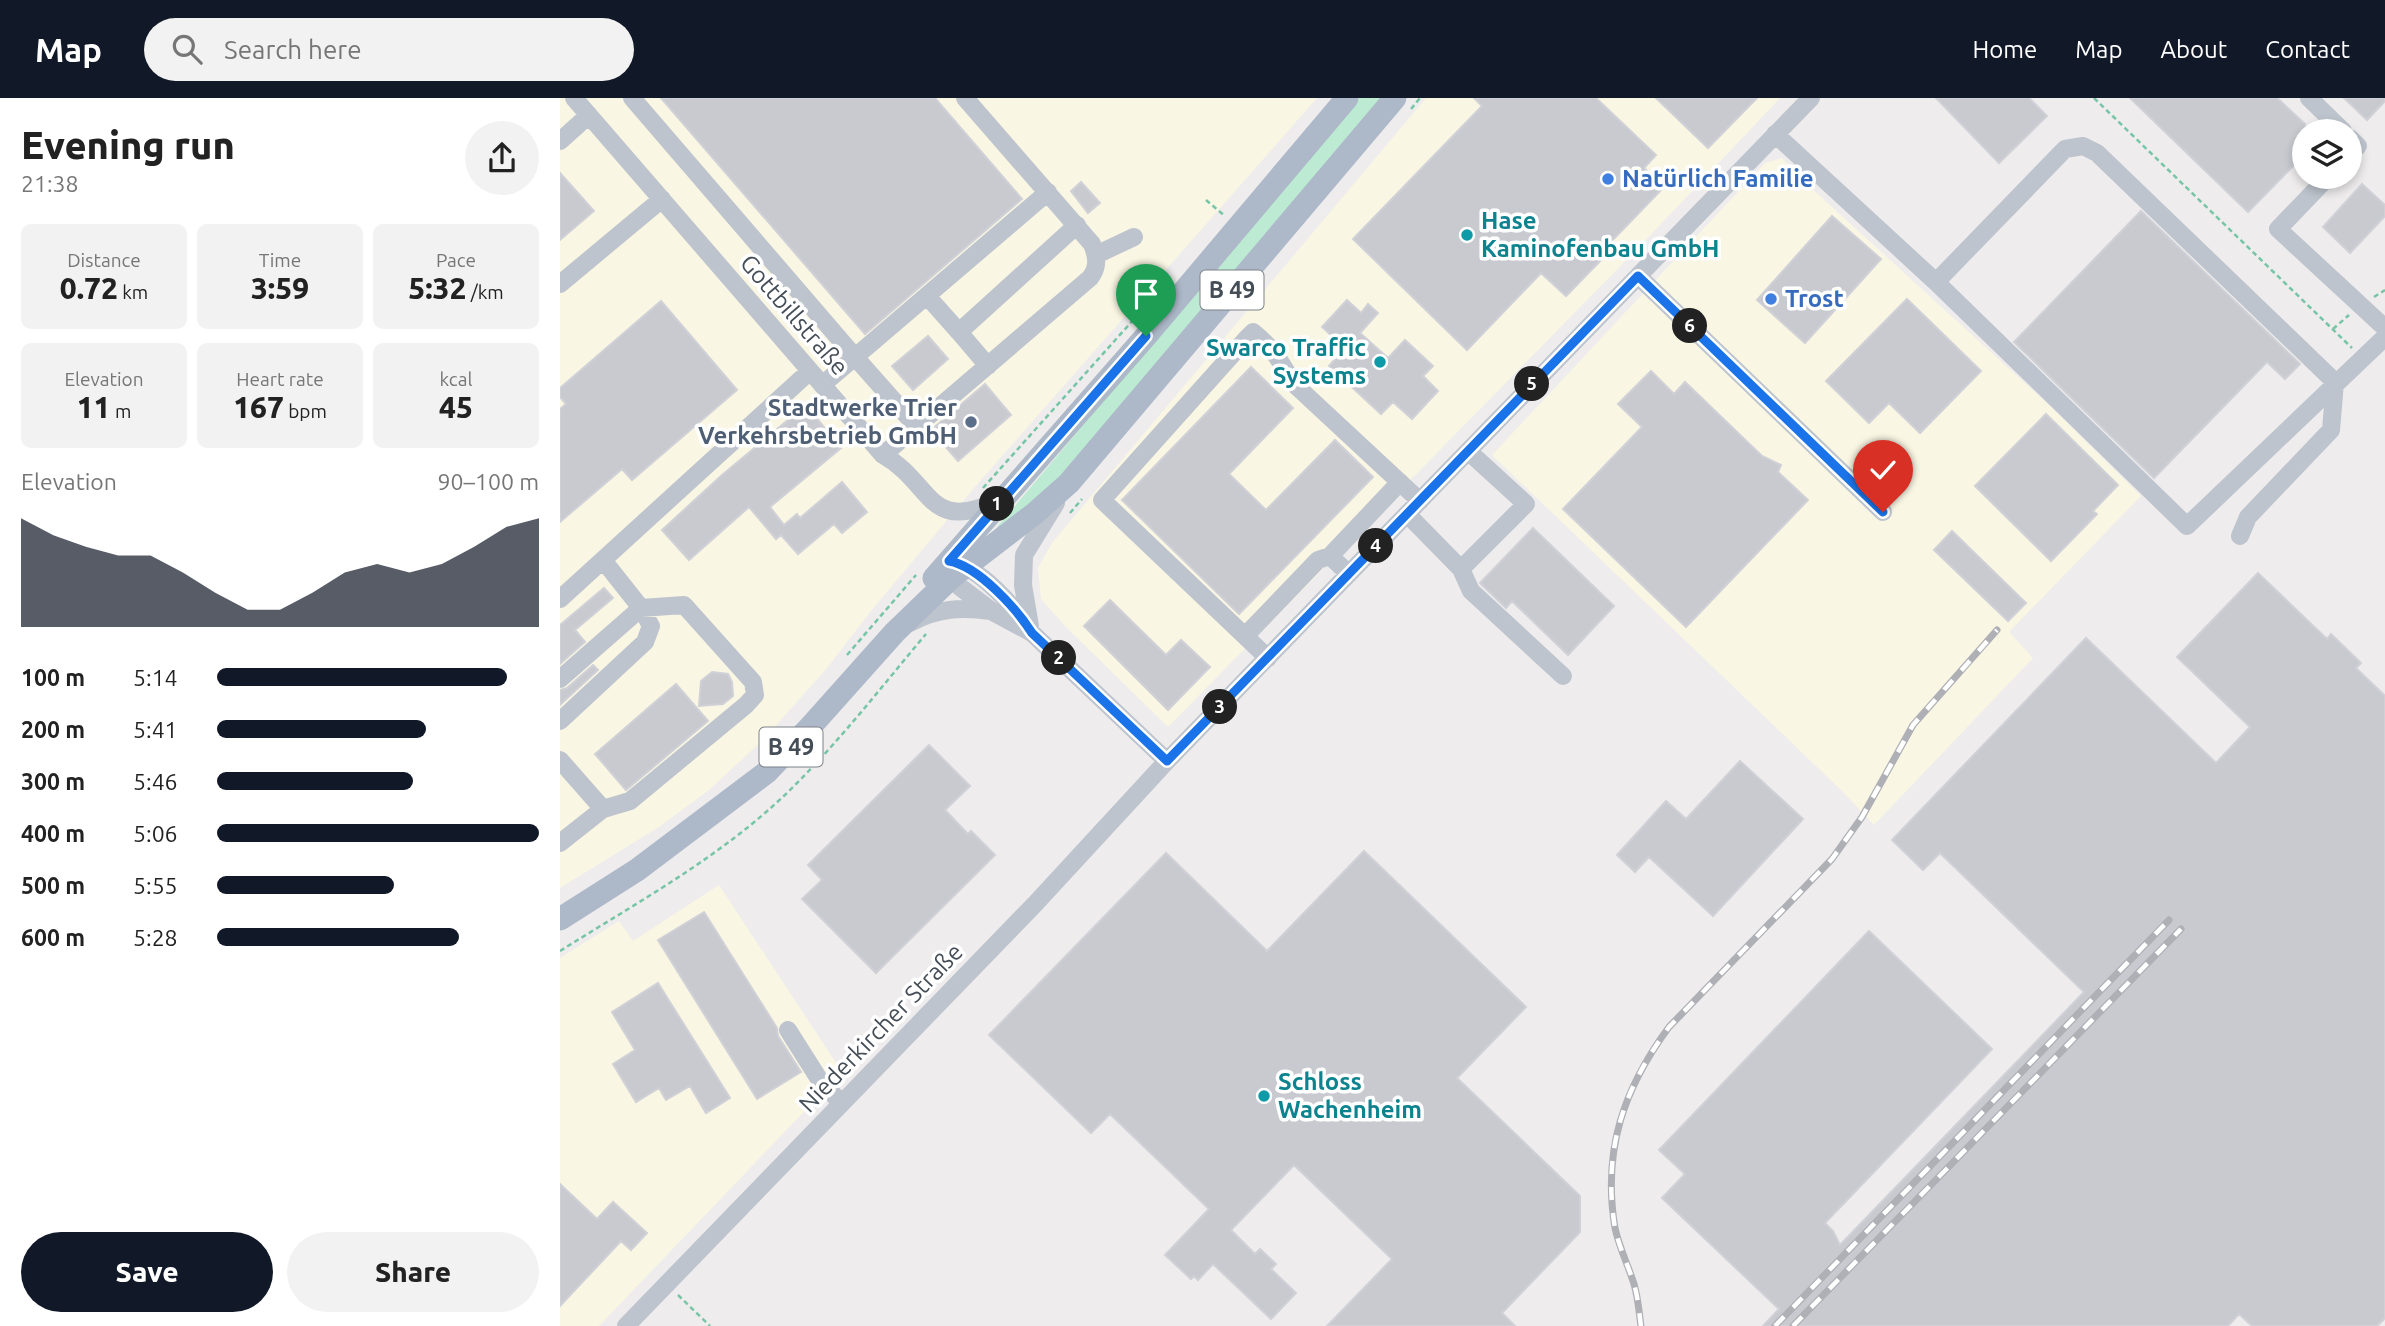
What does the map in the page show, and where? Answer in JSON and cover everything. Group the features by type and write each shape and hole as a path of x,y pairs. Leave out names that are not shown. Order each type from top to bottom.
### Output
{"main road":[{"name":"B 49","path":"955,568 991,494 1146,336 1347,98"},
{"name":"B 49","path":"560,919 638,870 767,772 955,568 1034,514 1069,483 1395,98"}],"street":[{"name":"Gottbillstraße","path":"574,98 883,455 897,463 930,498 949,512 971,512 991,494"},
{"path":"632,98 917,427"},
{"path":"883,455 1095,271 1096,256 1092,244 965,98"},
{"name":"Niederkircher Straße","path":"626,1326 1035,904 1167,761 1811,98"},
{"path":"2309,98 2331,119"},
{"path":"560,141 589,115"},
{"path":"1776,134 1936,282 2187,526 2385,337"},
{"path":"1936,282 2065,149 2083,146 2097,153 2335,382"},
{"path":"2316,189 2278,229 2385,328"},
{"path":"560,598 816,378 855,357 1048,192"},
{"path":"560,284 662,200"},
{"path":"959,332 1077,225"},
{"path":"1096,256 1135,237"},
{"path":"1638,276 1883,512"},
{"path":"927,296 988,366"},
{"path":"1268,658 1102,500 1247,338 1253,332 1265,342 1280,358 1293,383 1420,500"},
{"path":"2240,536 2248,517 2331,430 2335,382"},
{"path":"1461,569 1526,504 1468,451"},
{"path":"1245,636 1314,563 1330,556 1399,482"},
{"path":"1032,633 1023,585 1024,555 1069,483"},
{"path":"1407,514 1461,569 1471,591 1563,676"},
{"path":"1330,556 1349,574"},
{"path":"560,721 645,642 651,626 641,608 603,560"},
{"path":"955,568 963,590 993,612 1032,633"},
{"path":"955,568 986,582 1019,614 1032,633 1167,761"},
{"path":"560,679 641,608 684,605 753,682 755,695 630,801 603,809 560,843"},
{"path":"895,632 938,610 993,612"},
{"path":"560,760 603,809"},
{"path":"788,1030 819,1079 841,1104"}],"path":[{"path":"2094,98 2362,357"},
{"path":"1206,201 1225,216"},
{"path":"991,494 1106,348 1142,310"},
{"path":"842,661 918,573"},
{"path":"560,951 714,854 753,822 813,766 930,629"},
{"path":"668,1285 710,1326"}],"shaded area":[{"path":"560,98 1317,98 974,488 827,668 763,740 709,790 659,827 560,888"},
{"path":"1426,98 1780,98 1644,242 1168,727 1041,599 1038,568 1052,543"},
{"path":"1782,158 1810,187 2050,406 2141,496 2009,632 2033,658 1874,825 1843,792 1492,455 1765,163"},
{"path":"719,885 842,1072 599,1326 560,1326 560,958 619,921 633,941"}],"green space":[{"path":"1359,98 1382,98 1048,493 988,538"}],"building":[{"path":"661,98 935,98 1022,199 865,334"},
{"path":"1474,98 1596,98 1656,155 1644,168 1664,187 1603,250 1607,254 1566,296 1541,273 1467,350 1353,239 1482,106"},
{"path":"1656,98 1757,98 1708,148"},
{"path":"1936,98 2029,98 2047,116 1999,163"},
{"path":"2130,98 2277,98 2300,119 2292,119 2292,167 2248,212"},
{"path":"2344,98 2385,98 2385,101 2367,120"},
{"path":"560,173 594,211 560,240"},
{"path":"1081,182 1100,203 1088,213 1071,191"},
{"path":"2362,184 2385,205 2385,216 2350,253 2323,227 2357,189 2362,189"},
{"path":"2141,211 2300,364 2285,379 2267,362 2154,478 2014,342"},
{"path":"1832,216 1881,259 1805,343 1757,300"},
{"path":"1907,299 1981,371 1920,433 1889,403 1869,423 1826,381"},
{"name":"Swarco Traffic Systems","path":"1347,300 1361,313 1368,304 1378,313 1360,333 1388,358 1405,340 1433,366 1423,376 1438,391 1412,419 1393,402 1381,414 1329,366 1345,348 1322,327"},
{"path":"661,301 737,390 632,480 622,469 560,522 560,409 566,404 560,397 560,388"},
{"path":"928,336 948,359 913,390 892,366"},
{"path":"1251,367 1293,408 1229,474 1266,510 1335,440 1373,477 1239,614 1122,500"},
{"path":"1651,371 1674,394 1685,382 1762,456 1781,465 1778,472 1808,500 1686,627 1563,509 1642,427 1618,404"},
{"name":"Stadtwerke Trier Verkehrsbetrieb GmbH","path":"985,384 1011,415 958,461 931,430"},
{"path":"806,405 841,448 770,507 784,525 797,514 800,518 842,482 867,512 842,533 834,524 798,554 781,535 776,539 749,507 689,560 662,530 722,475"},
{"path":"2046,414 2118,485 2093,511 2097,514 2051,561 1975,486"},
{"path":"1533,528 1614,606 1568,655 1512,601 1506,608 1480,583"},
{"path":"1952,531 2026,603 2008,621 1934,550"},
{"path":"2258,573 2327,639 2331,634 2361,663 2356,668 2385,696 2385,1318 2377,1326 2252,1326 2239,1314 2228,1326 1763,1326 1779,1309 1662,1198 1685,1174 1659,1150 1869,931 1992,1049 1825,1223 1833,1231 1840,1245 2084,992 1940,853 1923,870 1892,840 2086,638 2216,763 2250,727 2177,657"},
{"path":"604,588 613,598 575,630 585,642 560,664 560,625"},
{"path":"1110,600 1166,655 1181,640 1210,667 1168,710 1084,626"},
{"path":"593,665 598,670 560,705 560,690 567,688"},
{"path":"712,672 728,674 732,682 733,696 723,704 699,706 701,681"},
{"path":"676,684 708,721 626,790 595,754"},
{"path":"929,745 970,786 945,810 968,834 971,831 995,855 876,973 802,899 822,880 808,865"},
{"path":"1740,761 1803,819 1713,916 1649,857 1635,872 1617,855 1666,801 1686,819"},
{"name":"Schloss Wachenheim","path":"1364,851 1526,1007 1457,1078 1580,1196 1580,1232 1502,1313 1515,1326 1327,1326 1392,1259 1294,1165 1231,1230 1255,1254 1260,1249 1276,1264 1271,1269 1296,1293 1271,1319 1213,1264 1198,1280 1194,1276 1191,1279 1165,1255 1209,1209 1110,1114 1091,1133 989,1035 1166,853 1267,951"},
{"path":"704,912 777,1028 778,1036 801,1072 757,1099 658,940"},
{"path":"658,983 730,1098 706,1113 690,1086 666,1100 659,1088 636,1102 613,1064 635,1050 612,1012"},
{"path":"560,1184 597,1219 613,1202 647,1233 631,1250 621,1241 560,1306"}],"railway":[{"path":"1641,1326 1635,1289 1615,1228 1612,1199 1612,1172 1620,1121 1640,1073 1669,1027 1832,859 1862,817 1913,725 1997,630"},
{"path":"1775,1326 2169,920"},
{"path":"1793,1326 2181,929"}],"place":[{"name":"Natürlich Familie","path":"1608,179"},
{"name":"Hase Kaminofenbau GmbH","path":"1467,235"},
{"name":"Trost","path":"1771,299"},
{"name":"Swarco Traffic Systems","path":"1380,362"},
{"name":"Stadtwerke Trier Verkehrsbetrieb GmbH","path":"971,422"},
{"name":"Schloss Wachenheim","path":"1264,1096"}],"route":[{"path":"1146,336 949,561 965,567 986,582 1019,614 1032,633 1167,761 1638,276 1883,512"}]}
